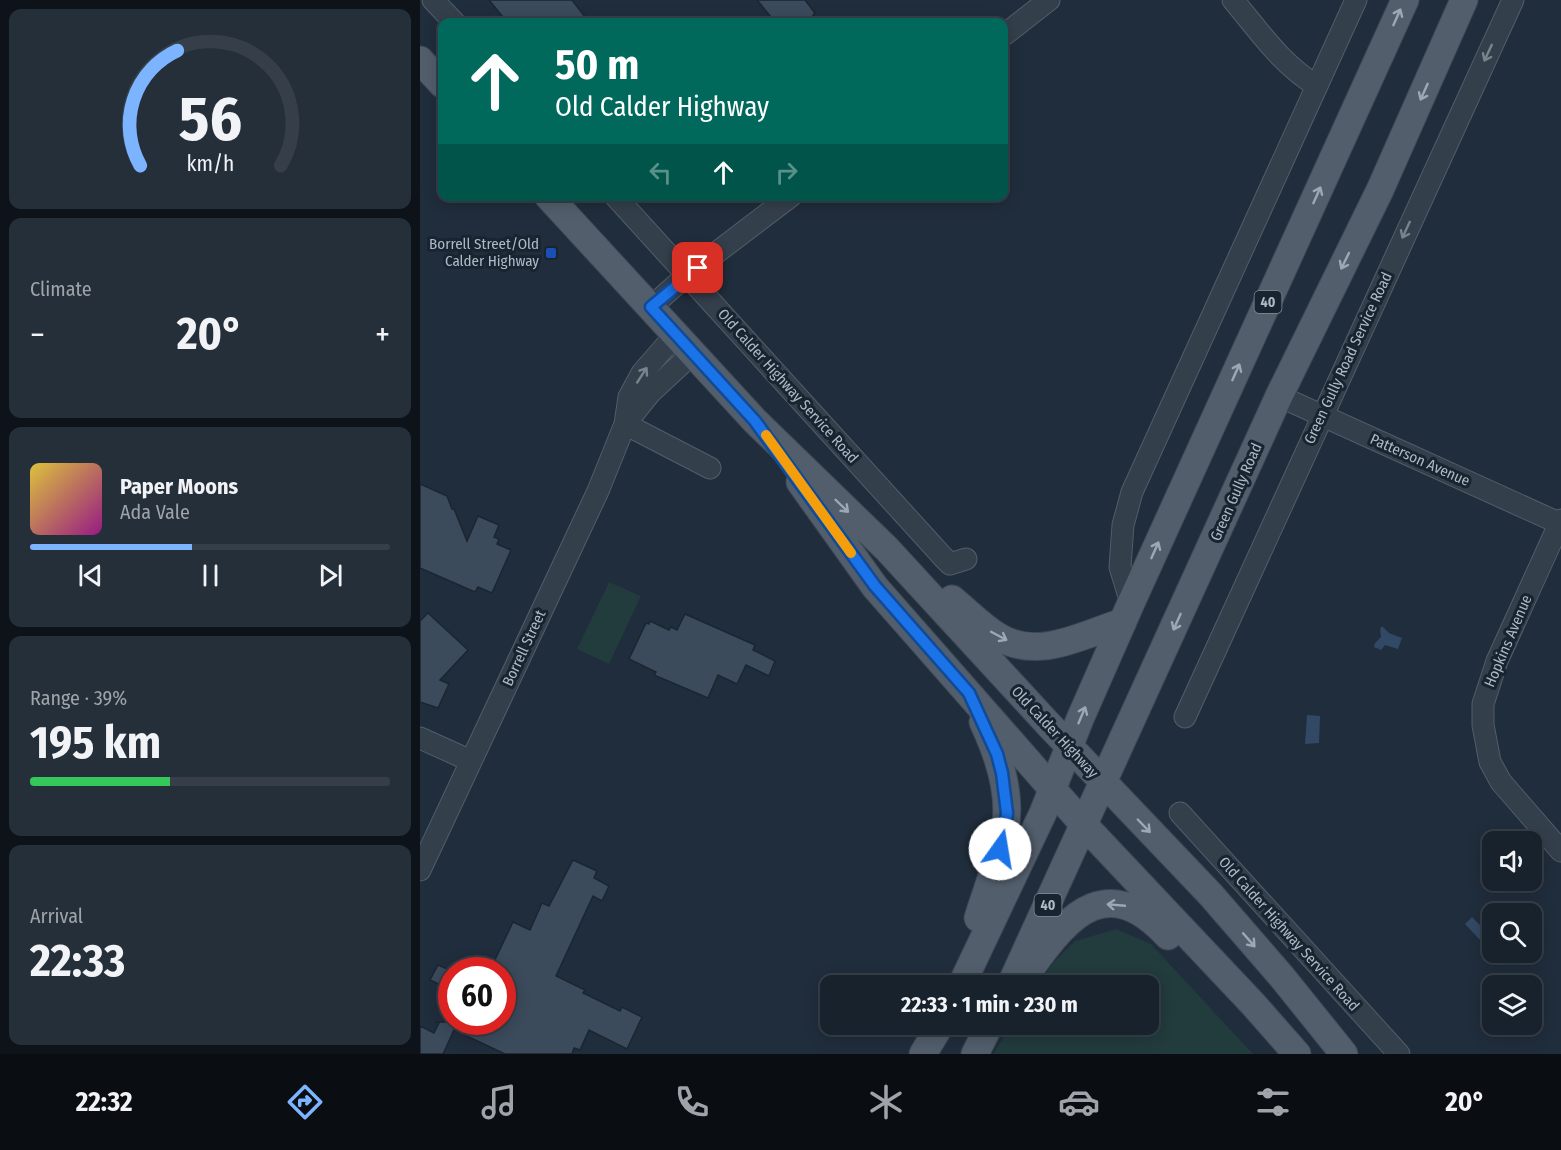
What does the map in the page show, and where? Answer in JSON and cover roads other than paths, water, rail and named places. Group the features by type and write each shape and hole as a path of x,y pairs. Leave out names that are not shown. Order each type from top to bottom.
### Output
{"main road":[{"name":"40","path":"965,975 1053,789 1127,613 1405,0"},
{"name":"Green Gully Road","path":"1015,975 1279,396 1380,190 1464,0"},
{"path":"420,60 438,80"},
{"name":"Old Calder Highway","path":"553,201 755,421 887,549 1103,784 1211,895 1344,1054"},
{"name":"Old Calder Highway","path":"755,421 875,586 1084,825 1253,1004 1297,1054"},
{"path":"887,549 990,631 1002,639 1018,644 1036,648 1059,644 1127,613"},
{"path":"963,975 1005,829 1007,813 1005,787 997,754 969,693"},
{"path":"1027,975 1050,942 1070,920 1080,913 1102,904 1131,907 1148,916 1281,1054"},
{"path":"923,1054 934,1035"}],"street":[{"path":"433,0 450,18"},
{"path":"1008,32 1049,0"},
{"path":"1233,0 1283,61 1317,86"},
{"path":"1127,613 1120,567 1123,525 1132,492 1356,0"},
{"name":"Green Gully Road Service Road","path":"1185,717 1512,0"},
{"name":"Old Calder Highway Service Road","path":"620,201 943,557 950,564 966,559"},
{"path":"651,307 687,276 784,201"},
{"name":"Borrell Street","path":"420,870 598,491 624,424 651,392 684,343"},
{"name":"Patterson Avenue","path":"1279,396 1560,523"},
{"path":"624,424 710,468"},
{"name":"Hopkins Avenue","path":"1560,523 1497,662 1483,704 1483,724 1490,762 1501,782 1561,851"},
{"path":"420,738 471,761"},
{"name":"Old Calder Highway Service Road","path":"1180,813 1399,1054"}],"water":[{"path":"1382,626 1389,633 1402,638 1398,649 1385,645 1381,650 1374,647 1381,637"},
{"path":"1307,715 1320,716 1319,743 1305,744"},
{"path":"1472,917 1482,927 1482,942 1465,924"}],"place":[{"name":"Borrell Street/Old Calder Highway","path":"551,253"}]}
